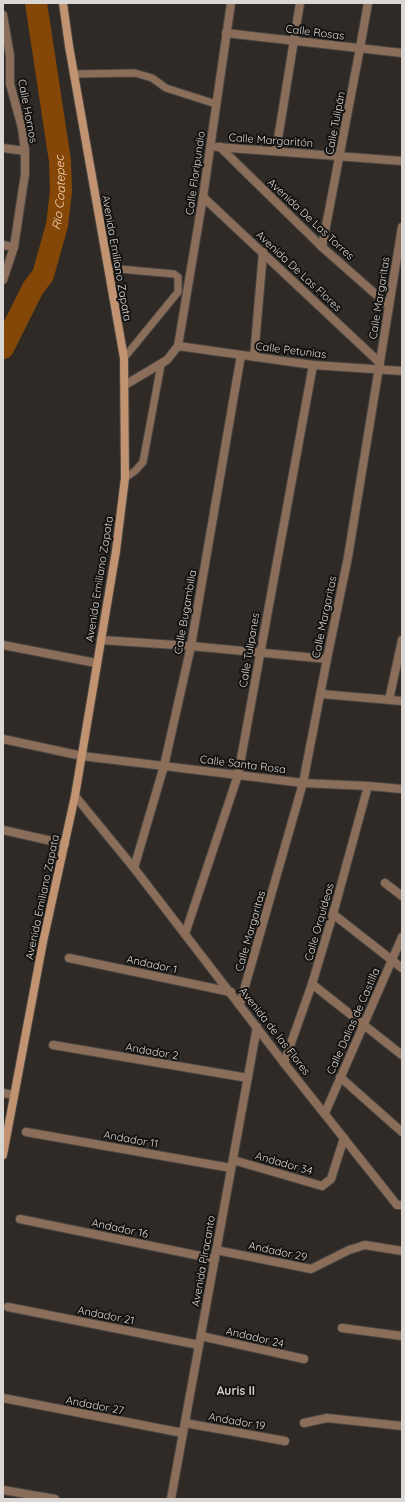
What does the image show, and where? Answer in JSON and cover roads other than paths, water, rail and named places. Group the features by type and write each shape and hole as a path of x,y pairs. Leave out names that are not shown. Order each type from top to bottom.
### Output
{"main road":[{"name":"Avenida Emiliano Zapata","path":"3,1153 6,1114 14,1095 43,942 75,796 96,663 116,551 125,478 124,358 63,3"}],"street":[{"name":"Calle Floripundio","path":"178,346 203,197 230,3"},
{"path":"276,152 300,3"},
{"name":"Calle Tulipán","path":"322,246 368,3"},
{"name":"Calle Hornos","path":"3,15 10,56 6,83 22,128 25,151 25,174 14,247 3,280"},
{"name":"Calle Rosas","path":"226,33 402,53"},
{"name":"Calle Margaritón","path":"210,147 402,161"},
{"name":"Avenida De Las Torres","path":"220,147 322,246 389,306"},
{"path":"3,148 25,151"},
{"name":"Avenida De Las Flores","path":"203,197 263,252 379,366"},
{"name":"Calle Margaritas","path":"240,1004 303,783 348,557 402,227"},
{"path":"3,245 14,247"},
{"path":"254,357 263,252"},
{"path":"125,386 161,365 178,346"},
{"name":"Calle Petunias","path":"178,346 312,365 379,366 402,371"},
{"name":"Calle Bugambilia","path":"134,868 164,766 191,646 241,355"},
{"name":"Calle Tulipanes","path":"185,934 238,775 312,365"},
{"path":"101,640 191,646 327,659"},
{"path":"389,700 402,640"},
{"path":"3,646 96,663"},
{"path":"321,694 402,701"},
{"name":"Calle Santa Rosa","path":"3,739 82,756 303,783 402,789"},
{"name":"Calle Orquídeas","path":"284,1063 312,984 368,786"},
{"name":"Avenida de las Flores","path":"75,796 134,868 231,992 284,1063 400,1205"},
{"path":"3,830 65,844"},
{"path":"385,883 402,896"},
{"path":"333,914 402,968"},
{"name":"Calle Dalias de Castilla","path":"325,1113 402,937"},
{"name":"Andador 1","path":"69,958 231,992"},
{"path":"312,984 402,1055"},
{"name":"Avenida Piracanto","path":"171,1499 257,1027"},
{"name":"Andador 2","path":"53,1045 248,1078"},
{"path":"340,1077 402,1132"},
{"path":"3,1093 14,1095"},
{"name":"Andador 11","path":"26,1132 232,1164"},
{"name":"Andador 34","path":"232,1164 322,1186 331,1179 344,1138"},
{"name":"Andador 16","path":"20,1219 215,1259"},
{"name":"Andador 29","path":"216,1250 311,1269 349,1250 365,1245 402,1251"},
{"name":"Andador 21","path":"8,1307 199,1345"},
{"path":"342,1328 402,1336"},
{"name":"Andador 24","path":"201,1336 304,1359"},
{"name":"Andador 27","path":"3,1398 183,1433"},
{"path":"304,1423 327,1418 402,1426"},
{"name":"Andador 19","path":"185,1423 285,1441"},
{"path":"3,1490 55,1499"}],"lane":[{"path":"74,74 135,73 152,78 166,88 216,104"},
{"path":"108,268 174,274 178,277 178,292 124,358"},
{"path":"125,478 135,471 143,462 161,365"}],"waterway":[{"name":"Rio Coatepec","path":"3,348 33,288 43,275 57,225 61,191 60,161 36,3"}],"district":[{"name":"Auris II","path":"236,1391"}]}
